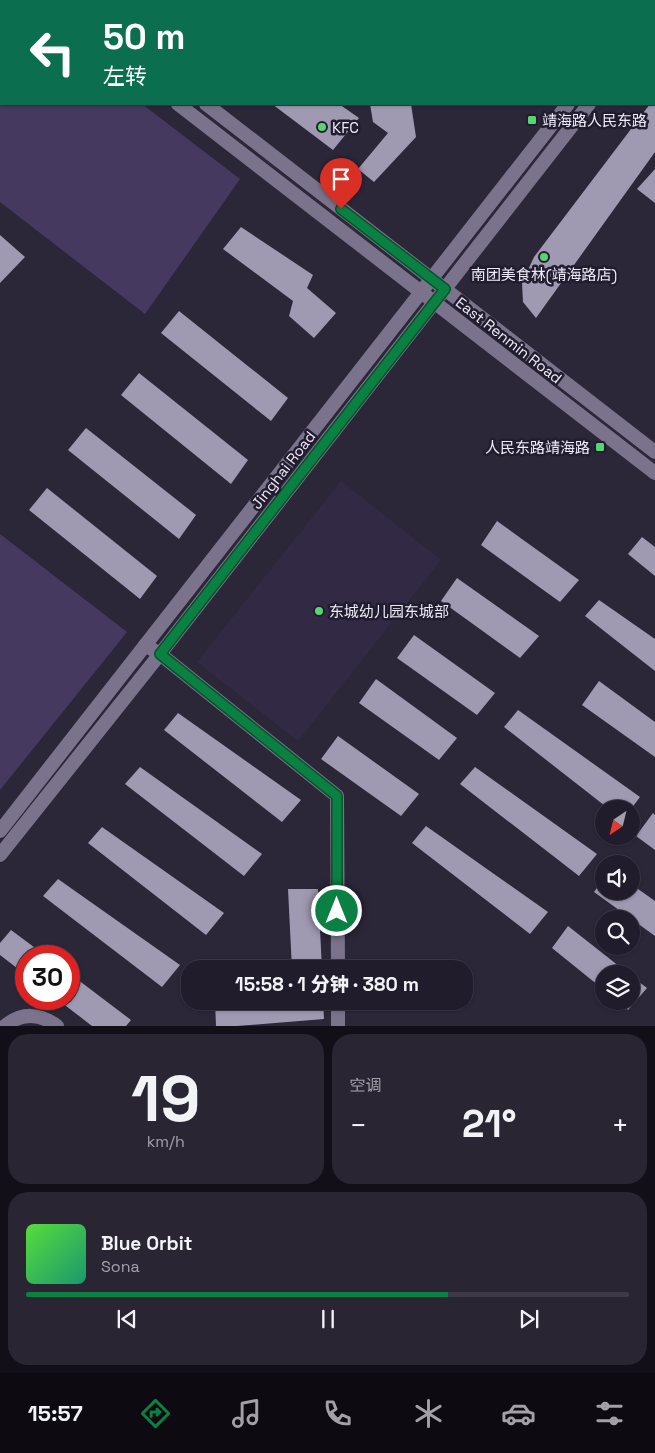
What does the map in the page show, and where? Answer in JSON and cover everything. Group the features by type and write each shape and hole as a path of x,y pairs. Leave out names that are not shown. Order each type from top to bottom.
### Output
{"main road":[{"name":"East Renmin Road","path":"179,105 655,473"},
{"name":"East Renmin Road","path":"207,105 655,452"},
{"name":"Jinghai Road","path":"0,831 567,105"},
{"name":"Jinghai Road","path":"0,855 160,654 589,105"},
{"path":"145,645 160,654 337,796 338,960"},
{"path":"338,1010 338,1026"},
{"path":"5,1026 16,1018 27,1016 48,1019 57,1026"}],"shaded area":[{"path":"0,105 143,105 240,179 145,314 0,202"},
{"name":"东城幼儿园东城部","path":"341,481 441,560 298,741 197,662"},
{"path":"0,534 127,632 0,790"}],"building":[{"path":"273,105 340,105 359,118 333,150"},
{"path":"370,105 411,105 416,137 374,182 358,169 388,133 373,122"},
{"path":"649,105 655,105 655,152 536,318 523,302 522,283 534,257"},
{"path":"655,169 655,203 637,189"},
{"path":"241,227 313,275 307,288 336,313 314,338 289,316 293,301 223,249"},
{"path":"0,235 25,257 0,283"},
{"path":"179,311 288,398 271,421 161,333"},
{"path":"139,373 248,460 231,484 121,395"},
{"path":"86,428 196,515 179,539 68,450"},
{"path":"47,488 157,576 140,599 29,510"},
{"path":"497,521 579,580 560,602 481,545"},
{"path":"642,537 655,547 655,576 628,554"},
{"path":"457,578 539,636 520,658 441,601"},
{"path":"599,600 655,639 655,671 585,616"},
{"path":"414,635 495,693 477,715 397,658"},
{"path":"376,679 457,738 439,760 359,703"},
{"path":"599,681 655,722 655,757 582,705"},
{"path":"518,710 640,797 638,800 597,800 504,727"},
{"path":"178,713 301,800 282,822 164,730"},
{"path":"338,736 419,794 401,816 321,759"},
{"path":"140,767 262,854 244,876 125,784"},
{"path":"475,767 597,854 579,876 460,784"},
{"path":"653,813 655,815 655,850 640,839 640,831"},
{"path":"426,826 548,912 530,934 412,843"},
{"path":"102,827 224,913 206,935 88,843"},
{"path":"58,879 180,965 162,987 43,896"},
{"path":"288,889 318,889 322,960 292,960"},
{"path":"640,890 655,901 655,936 640,925 640,910 619,910 605,900 640,900"},
{"path":"568,926 595,947 595,955 605,955 618,965 595,965 595,983 552,948"},
{"path":"11,930 31,945 15,945 15,967 0,955 0,943"},
{"path":"80,981 131,1020 126,1026 92,1026 71,1010 80,1010"},
{"path":"640,983 647,988 640,996"},
{"path":"215,1010 324,1010 324,1019 216,1026"}],"place":[{"name":"靖海路人民东路","path":"532,120"},
{"name":"KFC","path":"322,127"},
{"name":"南团美食林(靖海路店)","path":"544,257"},
{"name":"人民东路靖海路","path":"600,447"},
{"name":"东城幼儿园东城部","path":"319,611"}],"route":[{"path":"337,911 337,796 160,654 445,289 341,209"}]}
